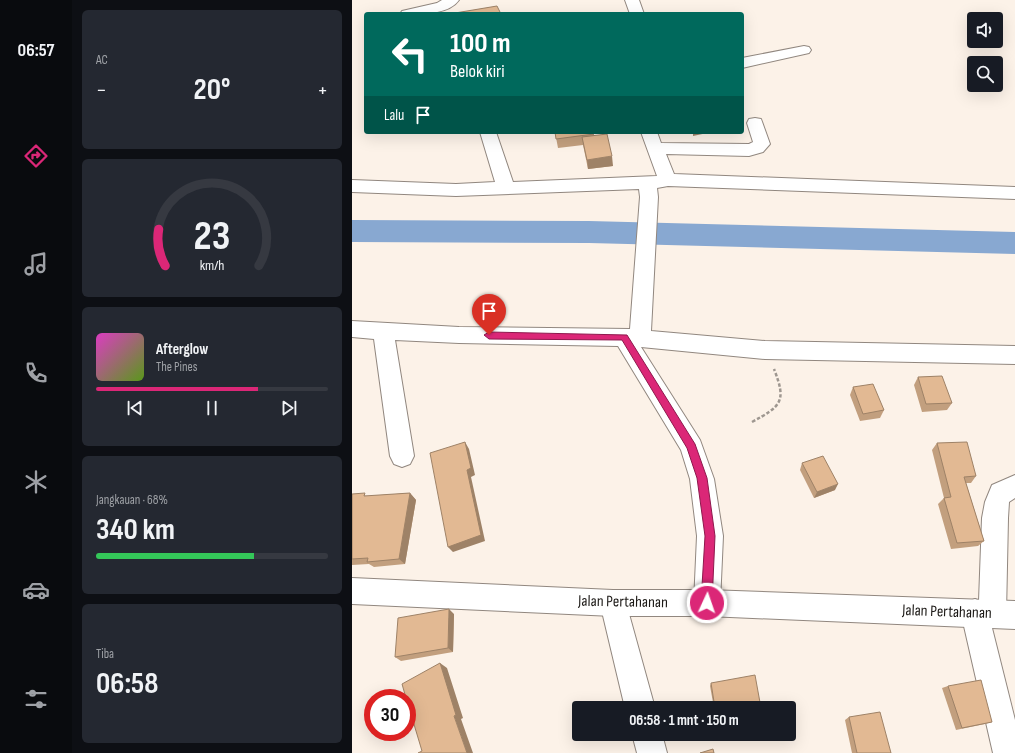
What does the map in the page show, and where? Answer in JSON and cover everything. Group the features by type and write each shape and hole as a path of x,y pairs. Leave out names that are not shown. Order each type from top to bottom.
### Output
{"main road":[{"path":"416,12 442,6 452,0"},
{"path":"632,0 635,12"},
{"path":"744,63 804,50"},
{"path":"656,148 749,150 757,148 762,144 755,123"},
{"path":"489,134 506,188"},
{"path":"650,134 666,177 665,180"},
{"path":"352,186 456,190 506,188 648,189 665,180 1015,193"},
{"path":"648,189 646,259 632,337 692,447 702,478 710,536 707,603"},
{"path":"352,329 458,335 632,337 660,341 765,350 1015,355"},
{"path":"383,331 402,456"},
{"path":"1008,753 994,614 995,518 997,502 1001,493 1015,486"},
{"name":"Jalan Pertahanan","path":"352,591 613,603 707,603 994,614"},
{"path":"613,603 638,701"},
{"path":"649,741 652,753"}],"path":[{"path":"752,422 773,411 779,404 782,395 779,382 765,350"}],"building":[{"path":"497,6 500,12 461,12"},
{"path":"555,134 594,134 556,139"},
{"path":"607,134 612,156 587,160 582,137"},
{"path":"942,376 952,403 926,404 918,377"},
{"path":"873,384 884,410 863,414 853,387"},
{"path":"465,442 471,468 467,470 481,535 448,547 430,453"},
{"path":"967,442 976,476 964,477 984,541 957,543 944,498 951,497 937,443"},
{"path":"823,456 838,484 817,492 802,463"},
{"path":"365,493 364,496 410,493 399,559 367,562 368,558 352,559 352,494"},
{"path":"449,609 448,648 395,657 398,618"},
{"path":"440,663 456,715 454,716 467,753 418,753 422,751 416,731 416,689 403,689 402,684"},
{"path":"755,675 760,701 714,701 711,683"},
{"path":"981,680 992,722 962,728 948,686"},
{"path":"880,712 891,753 857,753 849,717"},
{"path":"713,749 714,753 700,753"}],"waterway":[{"path":"352,231 589,232 1015,243"}],"route":[{"path":"489,335 624,337 692,447 702,478 710,536 707,603"}]}
